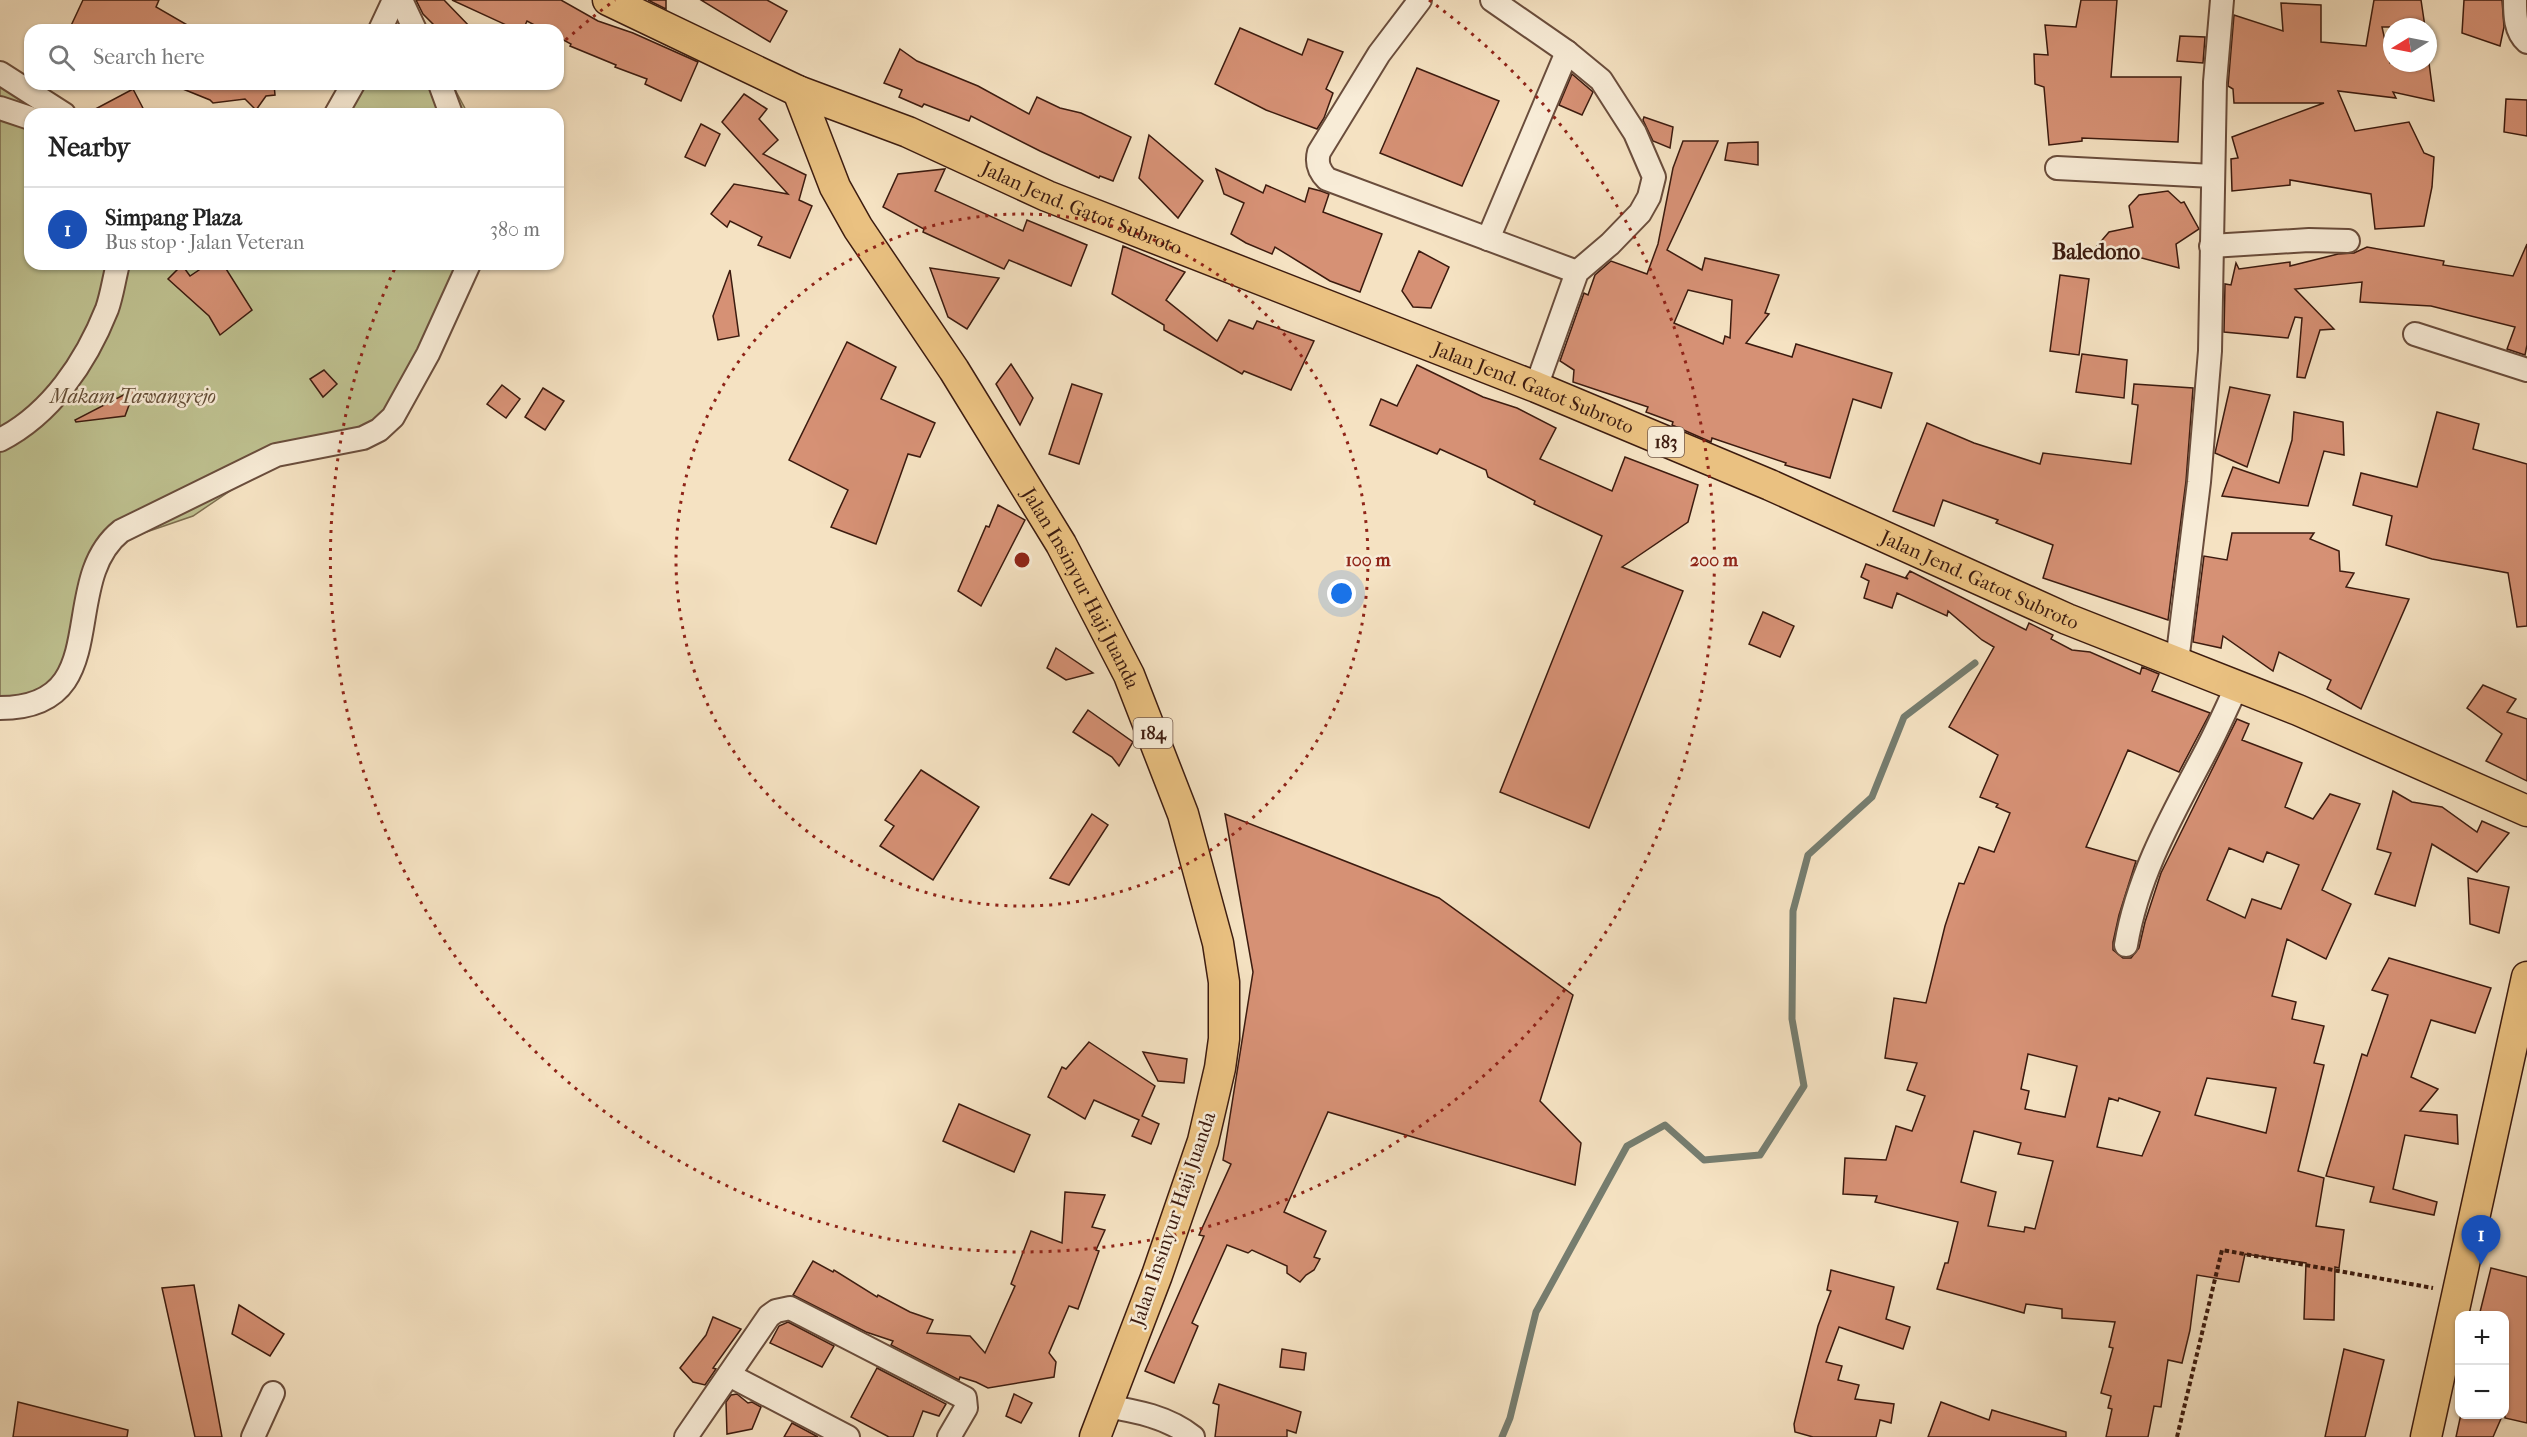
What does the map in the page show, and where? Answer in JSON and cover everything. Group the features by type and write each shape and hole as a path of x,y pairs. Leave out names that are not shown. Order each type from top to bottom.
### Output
{"main road":[{"name":"Jalan Jend. Gatot Subroto","path":"608,0 798,91 908,132 1047,196 1536,387 1770,485 2067,620 2237,686 2527,811"},
{"name":"Jalan Insinyur Haji Juanda","path":"798,91 818,145 841,197 858,228 954,370 1054,534 1124,664 1183,814 1216,932 1224,982 1226,1013 1220,1068 1208,1120 1157,1275 1095,1437"},
{"path":"2426,1437 2527,977"}],"street":[{"path":"383,24 394,0"},
{"path":"401,0 412,24"},
{"path":"1420,0 1373,64 1319,152 1318,165 1327,179 1577,272"},
{"path":"1492,0 1567,52 1601,80 1624,112 1653,177 1649,196 1640,213 1623,232 1577,272 1536,387"},
{"path":"2177,662 2199,482 2209,363 2215,82 2222,0"},
{"path":"2516,0 2515,19 2521,36 2527,42"},
{"path":"1488,239 1567,52"},
{"path":"0,72 24,88"},
{"path":"27,90 55,108"},
{"path":"339,108 350,90"},
{"path":"442,90 449,108"},
{"path":"0,108 24,116"},
{"path":"2056,168 2213,176"},
{"path":"2211,246 2309,240 2348,241"},
{"path":"0,440 31,421 71,377 107,309 117,270"},
{"path":"0,708 37,704 64,683 81,644 92,573 105,547 121,531 276,455 363,438 386,424 393,417 428,354 466,270"},
{"path":"2415,334 2527,370"},
{"path":"2126,945 2130,918 2164,828 2237,686"},
{"path":"686,1437 769,1316 780,1309 790,1308 965,1398 966,1408 949,1437"},
{"path":"729,1375 848,1437"},
{"path":"253,1437 273,1393"},
{"path":"1105,1406 1151,1416 1183,1429 1193,1437"}],"path":[{"path":"2177,1437 2222,1250 2458,1293"}],"green space":[{"name":"Makam Tawangrejo","path":"0,81 37,108 24,108 24,270 473,270 386,420 354,433 303,438 273,452 233,489 193,516 126,539 102,561 57,690 0,702"},
{"path":"358,90 455,90 465,108 350,108"}],"building":[{"path":"83,0 159,0 156,7 186,24 72,24"},
{"path":"416,0 444,0 467,24 433,24 423,14"},
{"path":"452,0 561,0 598,21 633,33 698,62 681,101 645,84 647,79 570,46 571,44 564,40 564,24 533,24 527,21 526,24 504,24"},
{"path":"648,0 666,0 666,9"},
{"path":"701,0 767,0 787,11 770,42"},
{"path":"2081,0 2117,0 2111,77 2181,77 2178,142 2082,138 2082,141 2049,145 2044,87 2035,84 2034,54 2048,55 2045,25 2076,27"},
{"path":"2374,0 2421,0 2424,18 2383,18 2383,72 2430,72 2434,101 2393,92 2396,98 2338,91 2355,131 2409,122 2424,153 2434,157 2432,187 2424,226 2375,229 2371,194 2290,180 2290,185 2232,191 2231,159 2238,158 2232,137 2324,103 2234,103 2233,89 2228,86 2234,15 2283,31 2281,3 2321,5 2321,42 2366,46"},
{"path":"2464,0 2502,0 2504,27 2500,46 2462,33"},
{"path":"1240,28 1302,55 1308,39 1343,52 1326,89 1333,93 1324,118 1317,129 1266,110 1215,84"},
{"path":"2180,36 2205,37 2203,63 2177,61"},
{"path":"900,49 917,61 978,86 1029,114 1037,97 1060,108 1081,113 1131,137 1113,181 1100,176 1099,178 1040,151 971,116 969,121 924,104 922,107 899,97 902,90 884,83"},
{"path":"1417,68 1499,101 1462,186 1380,153"},
{"path":"1572,74 1593,92 1582,115 1559,105"},
{"path":"134,90 143,108 97,108"},
{"path":"185,90 275,90 275,95 266,96 257,108 254,108 245,99 213,103"},
{"path":"744,94 767,109 759,119 778,140 763,154 806,175 799,200 812,206 790,258 758,245 762,237 730,221 727,227 711,214 734,184 788,194 722,122"},
{"path":"2506,99 2527,100 2527,136 2504,132"},
{"path":"1644,117 1673,127 1670,148 1653,141 1643,120"},
{"path":"701,124 720,134 705,166 685,157"},
{"path":"1149,135 1203,181 1178,218 1139,178"},
{"path":"1683,141 1718,141 1667,250 1702,270 1705,258 1779,275 1765,313 1769,314 1746,343 1792,357 1796,344 1892,373 1881,408 1853,399 1830,478 1785,465 1786,463 1712,438 1711,442 1672,425 1673,422 1646,412 1648,407 1573,382 1574,370 1560,361 1584,293 1588,295 1595,275 1611,261 1647,274 1658,244 1673,168","holes":["1688,290 1732,300 1730,338 1725,336 1723,344 1674,323"]},
{"path":"1758,142 1758,165 1725,160 1728,143"},
{"path":"945,169 935,191 1023,231 1027,220 1087,245 1071,286 1009,260 1004,269 923,232 924,229 883,207 898,174"},
{"path":"1216,169 1263,193 1266,185 1305,202 1309,188 1329,194 1323,212 1382,234 1360,292 1330,281 1275,247 1272,254 1231,234 1244,203 1224,194"},
{"path":"2168,191 2181,203 2184,202 2199,229 2176,244 2179,268 2097,246 2109,232 2133,227 2129,206 2139,195"},
{"path":"2527,244 2527,345 2525,355 2507,349 2515,327 2431,306 2360,302 2362,282 2295,289 2334,329 2320,330 2305,378 2297,377 2302,318 2295,317 2288,338 2224,332 2225,284 2231,285 2236,263 2239,269 2290,262 2290,266 2338,254 2354,253 2367,247 2444,261 2443,265 2513,276"},
{"path":"1123,246 1185,272 1166,300 1217,341 1229,320 1253,329 1257,321 1314,341 1291,390 1244,371 1242,374 1164,330 1164,325 1112,294"},
{"path":"1419,251 1449,267 1431,308 1413,307 1402,291"},
{"path":"930,268 999,278 967,329 948,317"},
{"path":"177,270 186,270 190,276 199,270 227,270 252,310 220,335 209,316 168,279"},
{"path":"730,270 739,336 718,340 713,316"},
{"path":"2060,275 2089,279 2079,355 2050,351"},
{"path":"847,342 896,367 881,399 935,423 920,457 908,454 876,544 831,527 848,490 789,460"},
{"path":"2082,354 2127,360 2124,398 2076,392"},
{"path":"1011,364 1033,398 1020,425 996,384"},
{"path":"1417,365 1483,397 1517,408 1556,428 1540,459 1612,491 1625,457 1698,485 1688,522 1622,567 1683,591 1589,828 1500,792 1602,536 1534,504 1535,501 1488,477 1486,470 1440,449 1437,454 1370,425 1381,399 1397,406"},
{"path":"324,370 337,384 323,397 310,379"},
{"path":"1072,384 1102,394 1079,464 1049,454"},
{"path":"2134,384 2193,388 2186,481 2168,620 2043,578 2053,545 1996,523 1998,520 1943,500 1934,526 1893,511 1927,423 1974,443 2040,464 2043,453 2131,464 2138,405 2132,404"},
{"path":"502,385 520,399 506,418 487,404"},
{"path":"2230,387 2270,395 2247,467 2215,453"},
{"path":"543,388 564,401 545,430 525,417"},
{"path":"135,389 125,416 76,422 75,420"},
{"path":"2294,412 2343,422 2344,455 2324,451 2308,506 2222,496 2233,467 2279,483 2292,440"},
{"path":"2437,412 2479,424 2473,449 2527,464 2527,626 2517,627 2508,573 2432,559 2386,545 2392,516 2353,505 2361,473 2417,487"},
{"path":"998,505 1025,520 981,606 958,591 986,526 989,527"},
{"path":"2232,533 2314,533 2310,539 2339,551 2340,571 2354,573 2346,587 2409,599 2361,709 2327,689 2331,680 2279,652 2273,671 2223,636 2221,648 2193,642 2204,556 2227,560"},
{"path":"1866,564 1908,579 1906,577 1910,571 2026,630 2029,623 2053,635 2051,639 2072,650 2090,652 2140,674 2142,667 2159,674 2152,691 2210,713 2179,772 2128,750 2086,847 2136,861 2113,942 2113,950 2123,958 2131,958 2139,948 2161,873 2237,719 2249,724 2242,740 2302,763 2285,807 2313,819 2330,794 2360,804 2322,890 2351,904 2326,959 2287,939 2272,996 2296,1002 2292,1019 2324,1026 2314,1063 2324,1065 2298,1171 2324,1178 2316,1226 2344,1230 2339,1268 2335,1267 2334,1320 2304,1319 2306,1263 2245,1254 2239,1282 2197,1275 2190,1330 2182,1363 2168,1360 2161,1407 2154,1406 2148,1437 2106,1437 2112,1409 2108,1408 2111,1396 2101,1393 2113,1348 2109,1347 2115,1322 2062,1318 2062,1309 2026,1304 2024,1313 1937,1289 1945,1263 1948,1263 1958,1222 1875,1202 1877,1196 1843,1194 1845,1158 1886,1160 1896,1126 1912,1131 1925,1096 1907,1090 1917,1063 1885,1058 1894,998 1926,1003 1945,926 1959,883 1964,884 1979,847 1994,852 2010,813 1996,807 1998,804 1980,797 1998,755 1949,727 1994,647 1982,640 1948,611 1947,616 1897,593 1892,608 1864,598 1869,581 1861,577","holes":["2229,848 2263,862 2267,852 2299,865 2281,909 2252,899 2245,918 2207,900","2028,1054 2077,1066 2065,1117 2025,1109 2029,1091 2021,1089","2207,1078 2276,1088 2266,1133 2195,1115","2109,1098 2118,1101 2119,1098 2160,1112 2142,1156 2097,1147","1974,1131 2021,1143 2018,1154 2053,1161 2035,1229 2025,1227 2024,1232 1988,1226 1996,1192 1961,1182"]},
{"path":"1763,612 1794,626 1780,657 1749,644"},
{"path":"1056,648 1093,673 1066,680 1047,668"},
{"path":"2483,685 2516,699 2507,712 2527,719 2527,781 2486,761 2502,734 2467,708"},
{"path":"1088,710 1133,742 1119,766 1112,757 1073,732"},
{"path":"921,770 979,807 933,880 880,846 894,826 885,820"},
{"path":"2393,791 2412,802 2442,807 2477,832 2482,821 2509,833 2477,872 2432,844 2415,906 2375,894 2391,853 2377,849"},
{"path":"1092,814 1108,825 1069,885 1050,878"},
{"path":"1225,814 1439,898 1573,995 1540,1101 1581,1143 1575,1185 1328,1112 1284,1212 1326,1231 1314,1257 1320,1259 1314,1270 1300,1282 1287,1273 1287,1266 1252,1250 1248,1253 1227,1245 1192,1323 1198,1326 1174,1383 1145,1371 1204,1236 1199,1235 1231,1164 1223,1160 1253,972"},
{"path":"2468,878 2509,887 2499,933 2470,924"},
{"path":"2389,958 2491,988 2475,1033 2431,1020 2411,1077 2438,1089 2420,1111 2457,1115 2458,1144 2405,1135 2393,1189 2437,1202 2434,1215 2370,1202 2374,1187 2326,1176 2362,1054 2367,1056 2388,995 2372,990"},
{"path":"1089,1042 1155,1086 1142,1116 1159,1124 1151,1144 1132,1136 1139,1120 1094,1100 1085,1119 1048,1097 1062,1067 1066,1069"},
{"path":"1143,1052 1187,1059 1184,1083 1158,1081"},
{"path":"959,1104 1030,1135 1014,1172 943,1141"},
{"path":"1065,1192 1105,1195 1092,1227 1105,1230 1096,1250 1099,1251 1078,1309 1069,1306 1049,1353 1056,1362 1054,1377 988,1388 960,1377 959,1380 891,1345 893,1341 866,1332 793,1295 813,1261 833,1272 834,1270 877,1297 878,1295 910,1312 933,1320 927,1333 970,1336 985,1353 1015,1286 1011,1284 1031,1231 1062,1243"},
{"path":"2491,1268 2527,1277 2527,1423 2509,1419 2509,1311 2480,1311"},
{"path":"1831,1270 1894,1287 1886,1319 1910,1327 1903,1349 1839,1327 1826,1362 1842,1366 1838,1380 1859,1385 1855,1399 1894,1404 1891,1423 1880,1420 1876,1437 1813,1437 1795,1432 1794,1424 1818,1326 1831,1291 1827,1290"},
{"path":"194,1285 222,1437 195,1437 162,1288"},
{"path":"239,1305 284,1334 270,1356 232,1334"},
{"path":"713,1317 741,1329 713,1368 716,1369 705,1385 693,1382 680,1368 706,1335"},
{"path":"788,1322 834,1346 822,1367 770,1343 779,1326"},
{"path":"1282,1349 1306,1353 1304,1370 1280,1367"},
{"path":"2344,1349 2384,1360 2365,1437 2325,1437"},
{"path":"877,1368 946,1404 939,1416 923,1411 913,1437 889,1437 851,1417"},
{"path":"1219,1384 1301,1412 1296,1433 1287,1430 1287,1437 1215,1437 1219,1405 1213,1403"},
{"path":"737,1394 748,1403 752,1402 761,1407 752,1429 727,1434 726,1402 731,1395"},
{"path":"1014,1394 1032,1403 1021,1423 1006,1416"},
{"path":"18,1402 128,1430 127,1437 13,1437"},
{"path":"1941,1402 1989,1420 1992,1410 2066,1432 2066,1437 1928,1437"},
{"path":"2460,1419 2501,1419 2493,1437 2456,1437"},
{"path":"792,1423 818,1437 784,1437"}],"waterway":[{"path":"1502,1437 1510,1418 1536,1312 1627,1146 1665,1125 1704,1160 1760,1155 1804,1086 1792,1019 1793,911 1808,855 1872,797 1904,717 1975,663"}],"place":[{"name":"Simpang Plaza","path":"2481,1265"}],"district":[{"name":"Baledono","path":"2096,252"}]}
